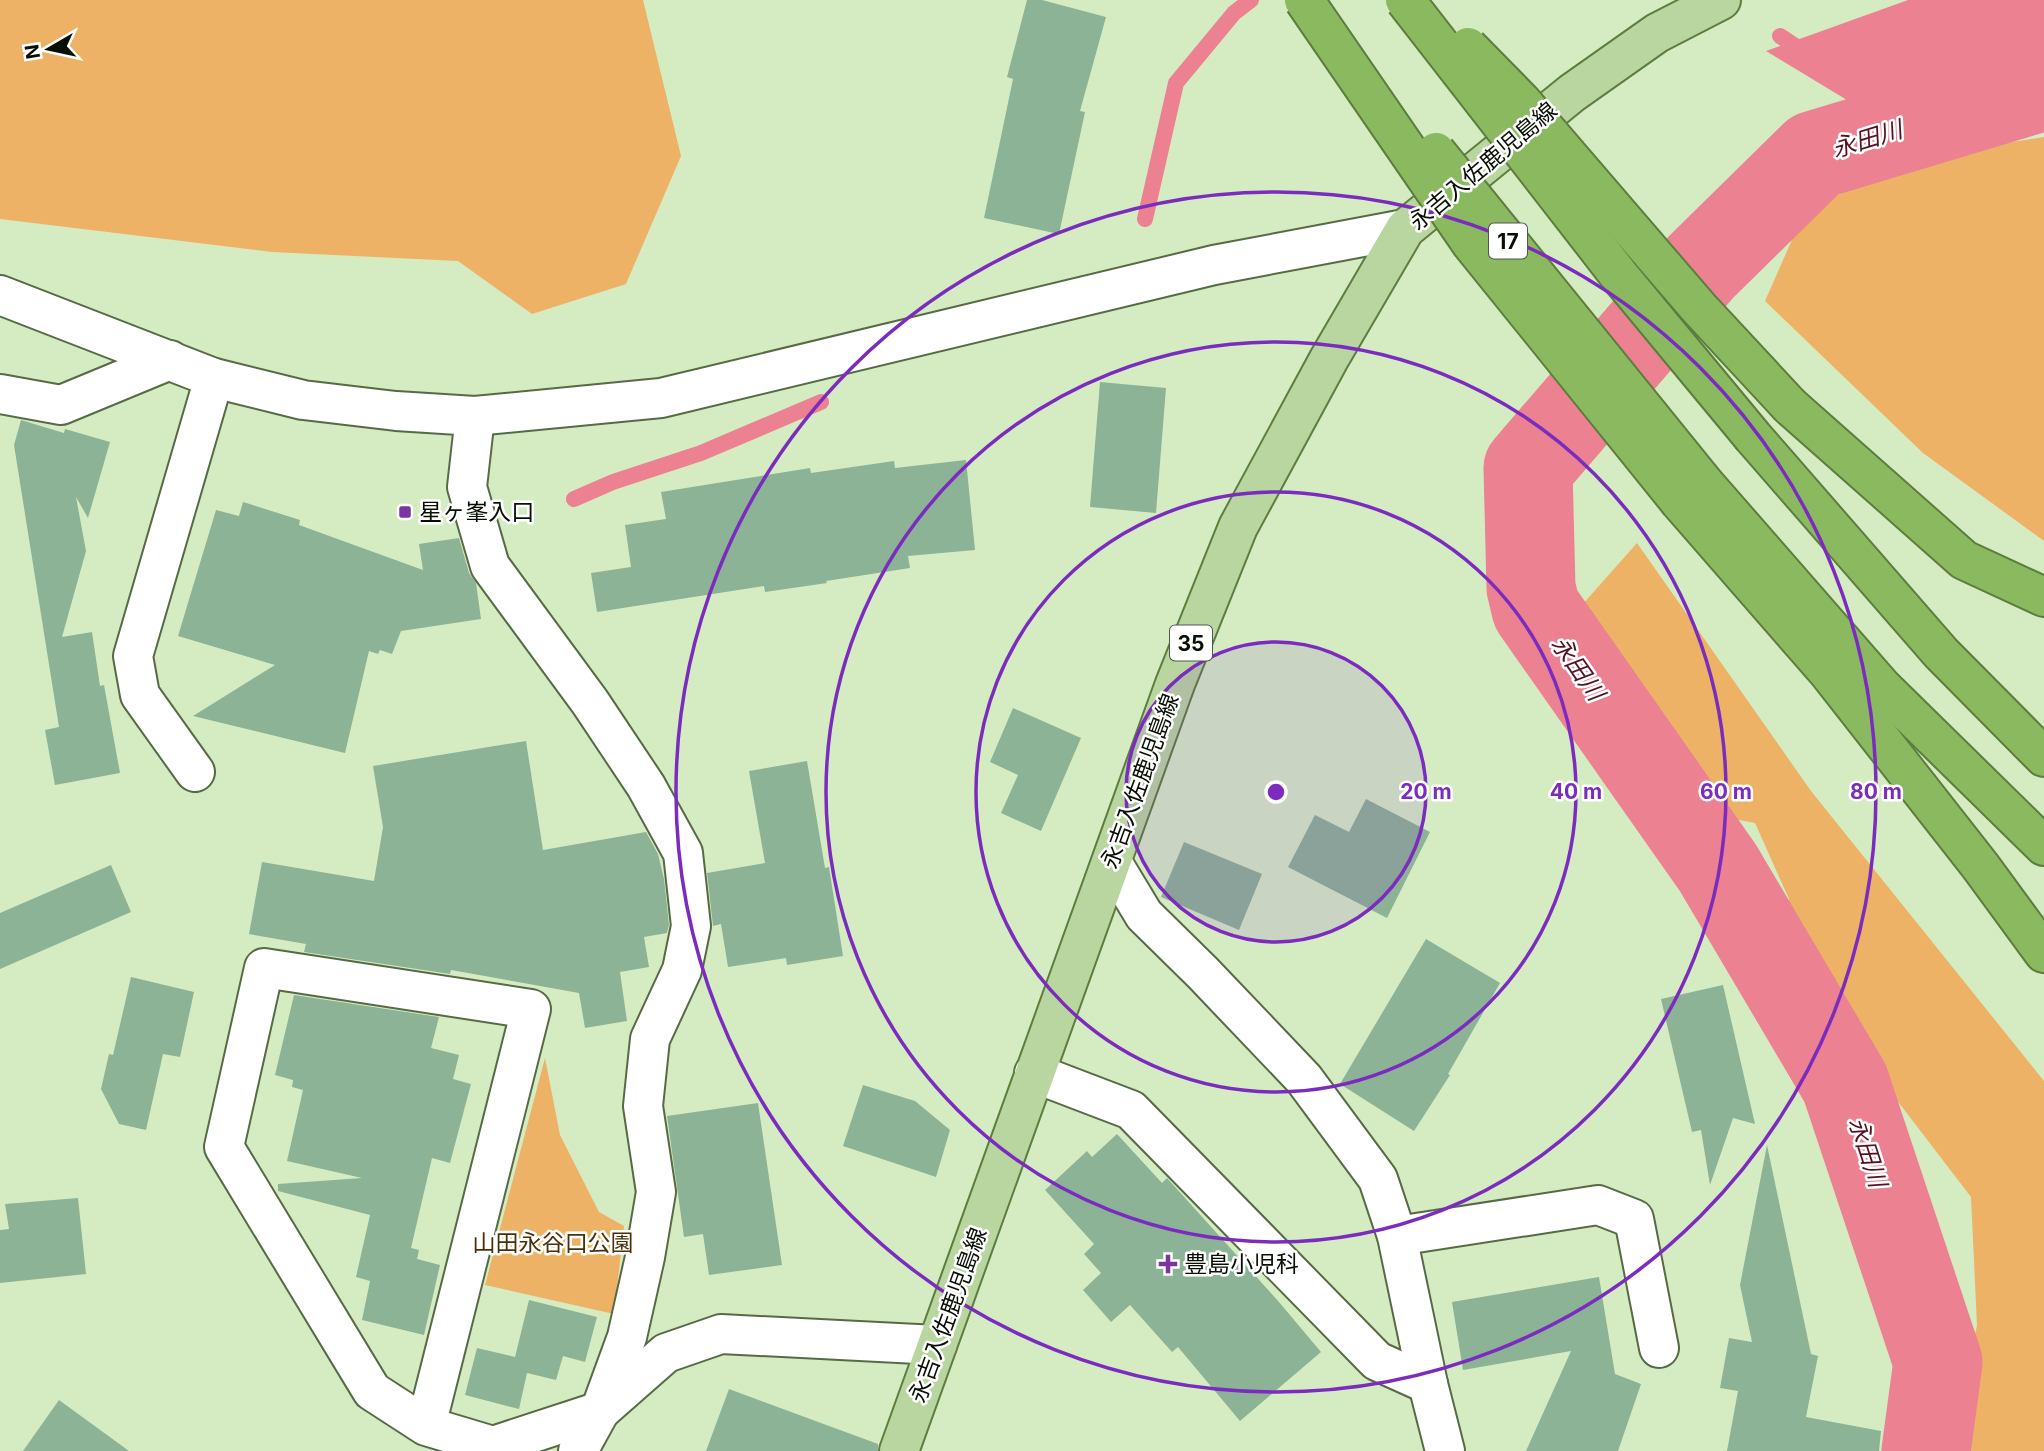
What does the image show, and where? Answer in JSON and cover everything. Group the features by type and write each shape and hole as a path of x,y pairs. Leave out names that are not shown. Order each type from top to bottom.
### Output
{"highway":[{"path":"1304,0 1471,243 1692,492 1981,867 2044,953"},
{"name":"17","path":"1313,0 1692,492 1882,687 2044,846"},
{"path":"1405,0 1618,274 1753,437 1941,653 2044,757"},
{"path":"1423,0 1521,101 1699,308 1790,406 1964,560 2044,597"}],"main road":[{"name":"永吉入佐鹿児島線","path":"899,1451 1175,684 1238,527 1329,359 1405,229 1572,93 1657,33 1721,0"}],"street":[{"path":"0,295 214,378 303,400 396,411 475,416 661,398 1214,265 1405,229"},
{"path":"0,394 61,405 170,360"},
{"path":"195,772 139,695 133,656 214,378"},
{"path":"475,416 467,487 490,566 590,702 646,786 683,853 691,926 682,970 650,1039 643,1105 656,1192 627,1337 600,1411 578,1451"},
{"path":"1112,862 1144,915 1304,1079 1378,1180 1397,1236 1427,1384 1445,1451"},
{"path":"426,1426 531,1009 264,968 224,1147 372,1391 426,1426 493,1446 600,1411 666,1353 721,1334 937,1345"},
{"path":"1034,1073 1131,1110 1377,1361 1427,1384"},
{"path":"1397,1236 1598,1205 1634,1219 1659,1348"}],"green space":[{"path":"0,0 643,0 681,156 626,284 532,314 458,261 272,252 0,219"},
{"path":"2044,137 2044,541 1923,453 1765,301 1806,208 1931,155"},
{"path":"1637,543 1811,791 2044,1081 2044,1451 1946,1451 1977,1326 1971,1197 1847,1035 1776,990 1789,899 1755,823 1697,812 1632,700 1574,614"},
{"name":"山田永谷口公園","path":"545,1058 560,1135 599,1212 624,1226 614,1314 485,1285"}],"shaded area":[{"path":"1908,0 2044,0 2044,111 1913,140 1766,51"}],"building":[{"path":"1027,0 1042,0 1106,17 1080,111 1085,112 1059,234 984,218 1013,79 1007,77"},
{"path":"1100,382 1166,388 1156,513 1090,507"},
{"path":"21,420 64,433 65,429 110,442 88,518 76,497 86,551 62,637 92,632 100,686 104,685 120,773 55,785 45,730 59,727 14,445"},
{"path":"966,460 975,550 908,556 910,568 826,581 827,583 765,592 764,586 597,612 591,573 631,567 625,525 666,519 661,492 810,468 811,473 894,461 895,468"},
{"path":"243,502 300,520 299,525 423,570 419,544 459,538 469,573 476,583 481,619 401,631 392,654 380,650 378,654 369,651 345,753 193,716 275,665 178,636 216,510 239,516"},
{"path":"1013,708 1081,738 1041,831 1001,813 1018,775 990,762"},
{"path":"526,741 543,850 646,832 658,854 664,879 669,925 667,933 644,937 649,967 620,972 627,1021 585,1028 579,993 451,970 450,974 304,952 306,944 249,934 262,862 374,881 383,827 373,766"},
{"path":"807,761 825,868 829,867 843,956 787,965 786,958 728,967 721,924 713,926 707,873 765,863 749,771"},
{"path":"1366,799 1430,832 1387,918 1288,867 1315,815 1349,832"},
{"path":"1184,842 1262,874 1239,930 1161,897"},
{"path":"111,865 131,912 0,969 0,913"},
{"path":"1426,939 1500,983 1448,1074 1450,1075 1414,1131 1340,1084"},
{"path":"131,977 194,992 180,1057 163,1054 146,1130 119,1124 101,1089 109,1054 113,1055"},
{"path":"1723,985 1755,1124 1733,1118 1710,1185 1701,1130 1692,1132 1661,999"},
{"path":"294,995 439,1017 431,1048 459,1055 453,1079 471,1084 450,1163 432,1158 411,1248 419,1250 417,1259 440,1265 424,1335 362,1320 370,1281 356,1277 370,1215 278,1191 278,1184 362,1178 287,1161 303,1090 292,1087 293,1080 275,1075"},
{"path":"863,1085 915,1101 950,1130 936,1177 843,1146"},
{"path":"758,1103 782,1265 709,1275 703,1234 684,1237 667,1116"},
{"path":"1117,1134 1162,1183 1167,1178 1321,1352 1240,1421 1178,1347 1172,1352 1130,1305 1111,1322 1083,1290 1101,1273 1084,1254 1094,1244 1045,1190 1087,1151 1092,1157"},
{"path":"1767,1145 1811,1354 1818,1356 1806,1417 1881,1431 1879,1451 1727,1451 1738,1391 1720,1388 1729,1338 1752,1342 1740,1285"},
{"path":"78,1198 86,1274 0,1283 0,1230 9,1229 5,1204"},
{"path":"1599,1277 1615,1374 1641,1384 1618,1451 1526,1451 1571,1351 1463,1370 1452,1302"},
{"path":"529,1300 597,1317 585,1362 563,1356 556,1380 527,1373 519,1409 465,1395 477,1348 515,1357"},
{"path":"729,1389 878,1444 878,1451 706,1451"},
{"path":"59,1400 129,1451 23,1451"}],"waterway":[{"path":"1145,219 1176,83 1234,13 1251,0"},
{"path":"1780,36 1807,54"},
{"name":"永田川","path":"1926,1451 1938,1362 1845,1083 1718,868 1536,609 1531,588 1528,468 1701,267 1815,155 2044,86"},
{"path":"574,499 613,482 701,453 821,402"}],"place":[{"name":"星ヶ峯入口","path":"405,512"},
{"name":"豊島小児科","path":"1168,1264"}]}
